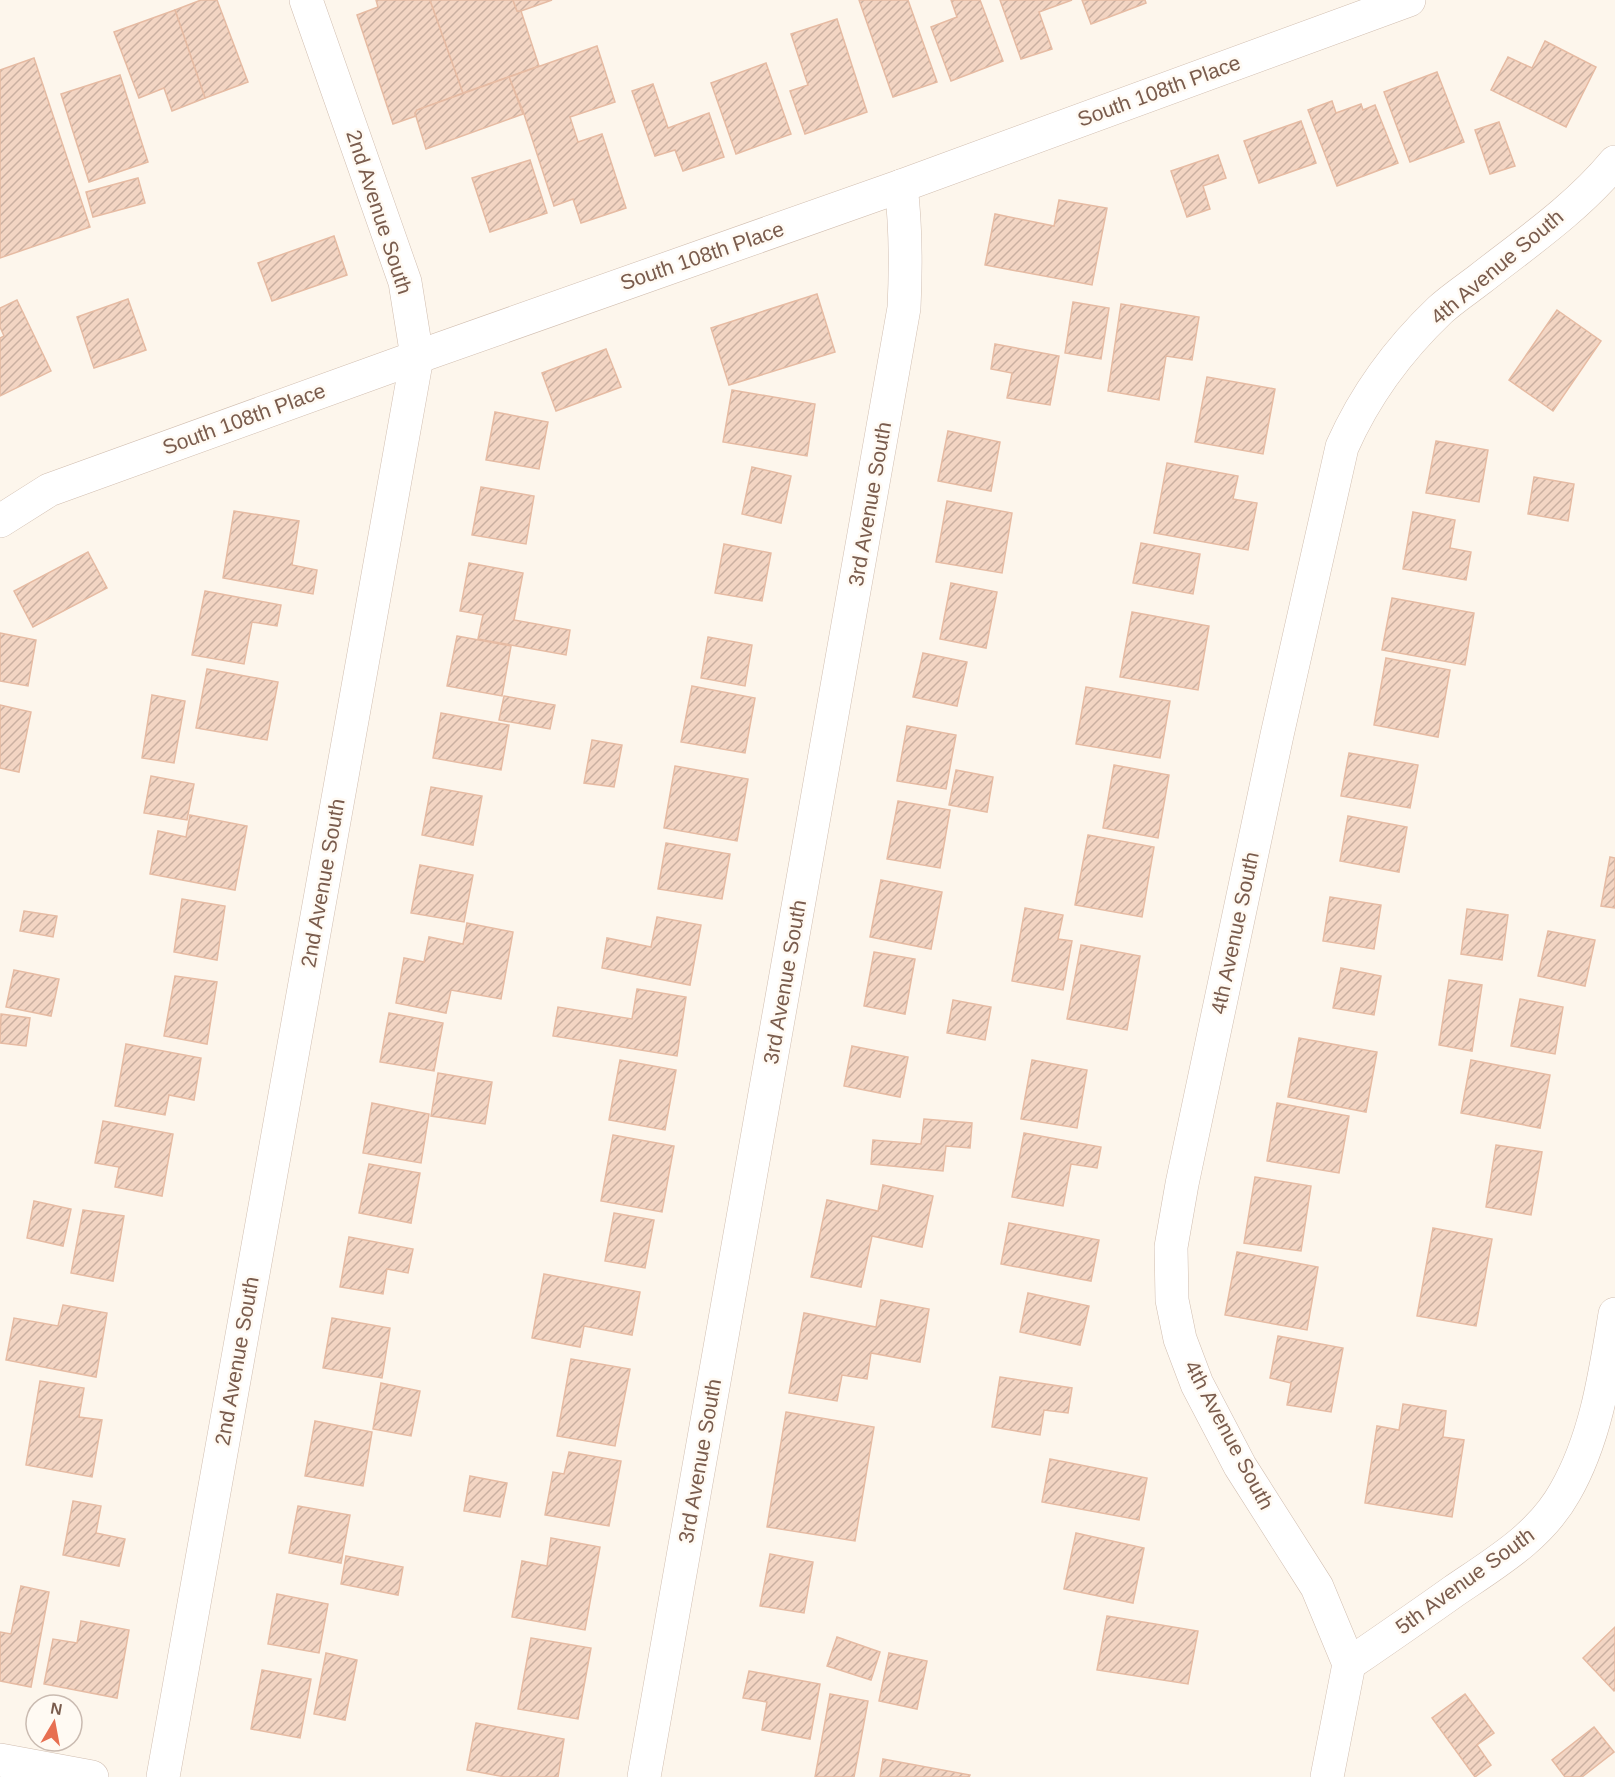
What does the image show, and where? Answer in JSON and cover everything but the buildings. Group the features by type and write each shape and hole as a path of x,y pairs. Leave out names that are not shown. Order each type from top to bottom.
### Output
{"street":[{"name":"2nd Avenue South","path":"163,1777 417,357 405,282 306,0"},
{"name":"South 108th Place","path":"0,521 49,490 901,186 1409,0"},
{"name":"4th Avenue South","path":"1349,1664 1317,1587 1240,1466 1197,1384 1180,1340 1172,1300 1171,1247 1182,1184 1280,724 1342,447 1355,417 1372,389 1403,350 1441,309 1541,231 1602,178 1615,162"},
{"name":"3rd Avenue South","path":"644,1777 904,308 905,221 901,186"},
{"name":"5th Avenue South","path":"1349,1664 1508,1554 1539,1528 1565,1493 1585,1448 1600,1400 1615,1314"},
{"path":"1327,1777 1349,1664"},
{"path":"0,1760 92,1777"}]}
